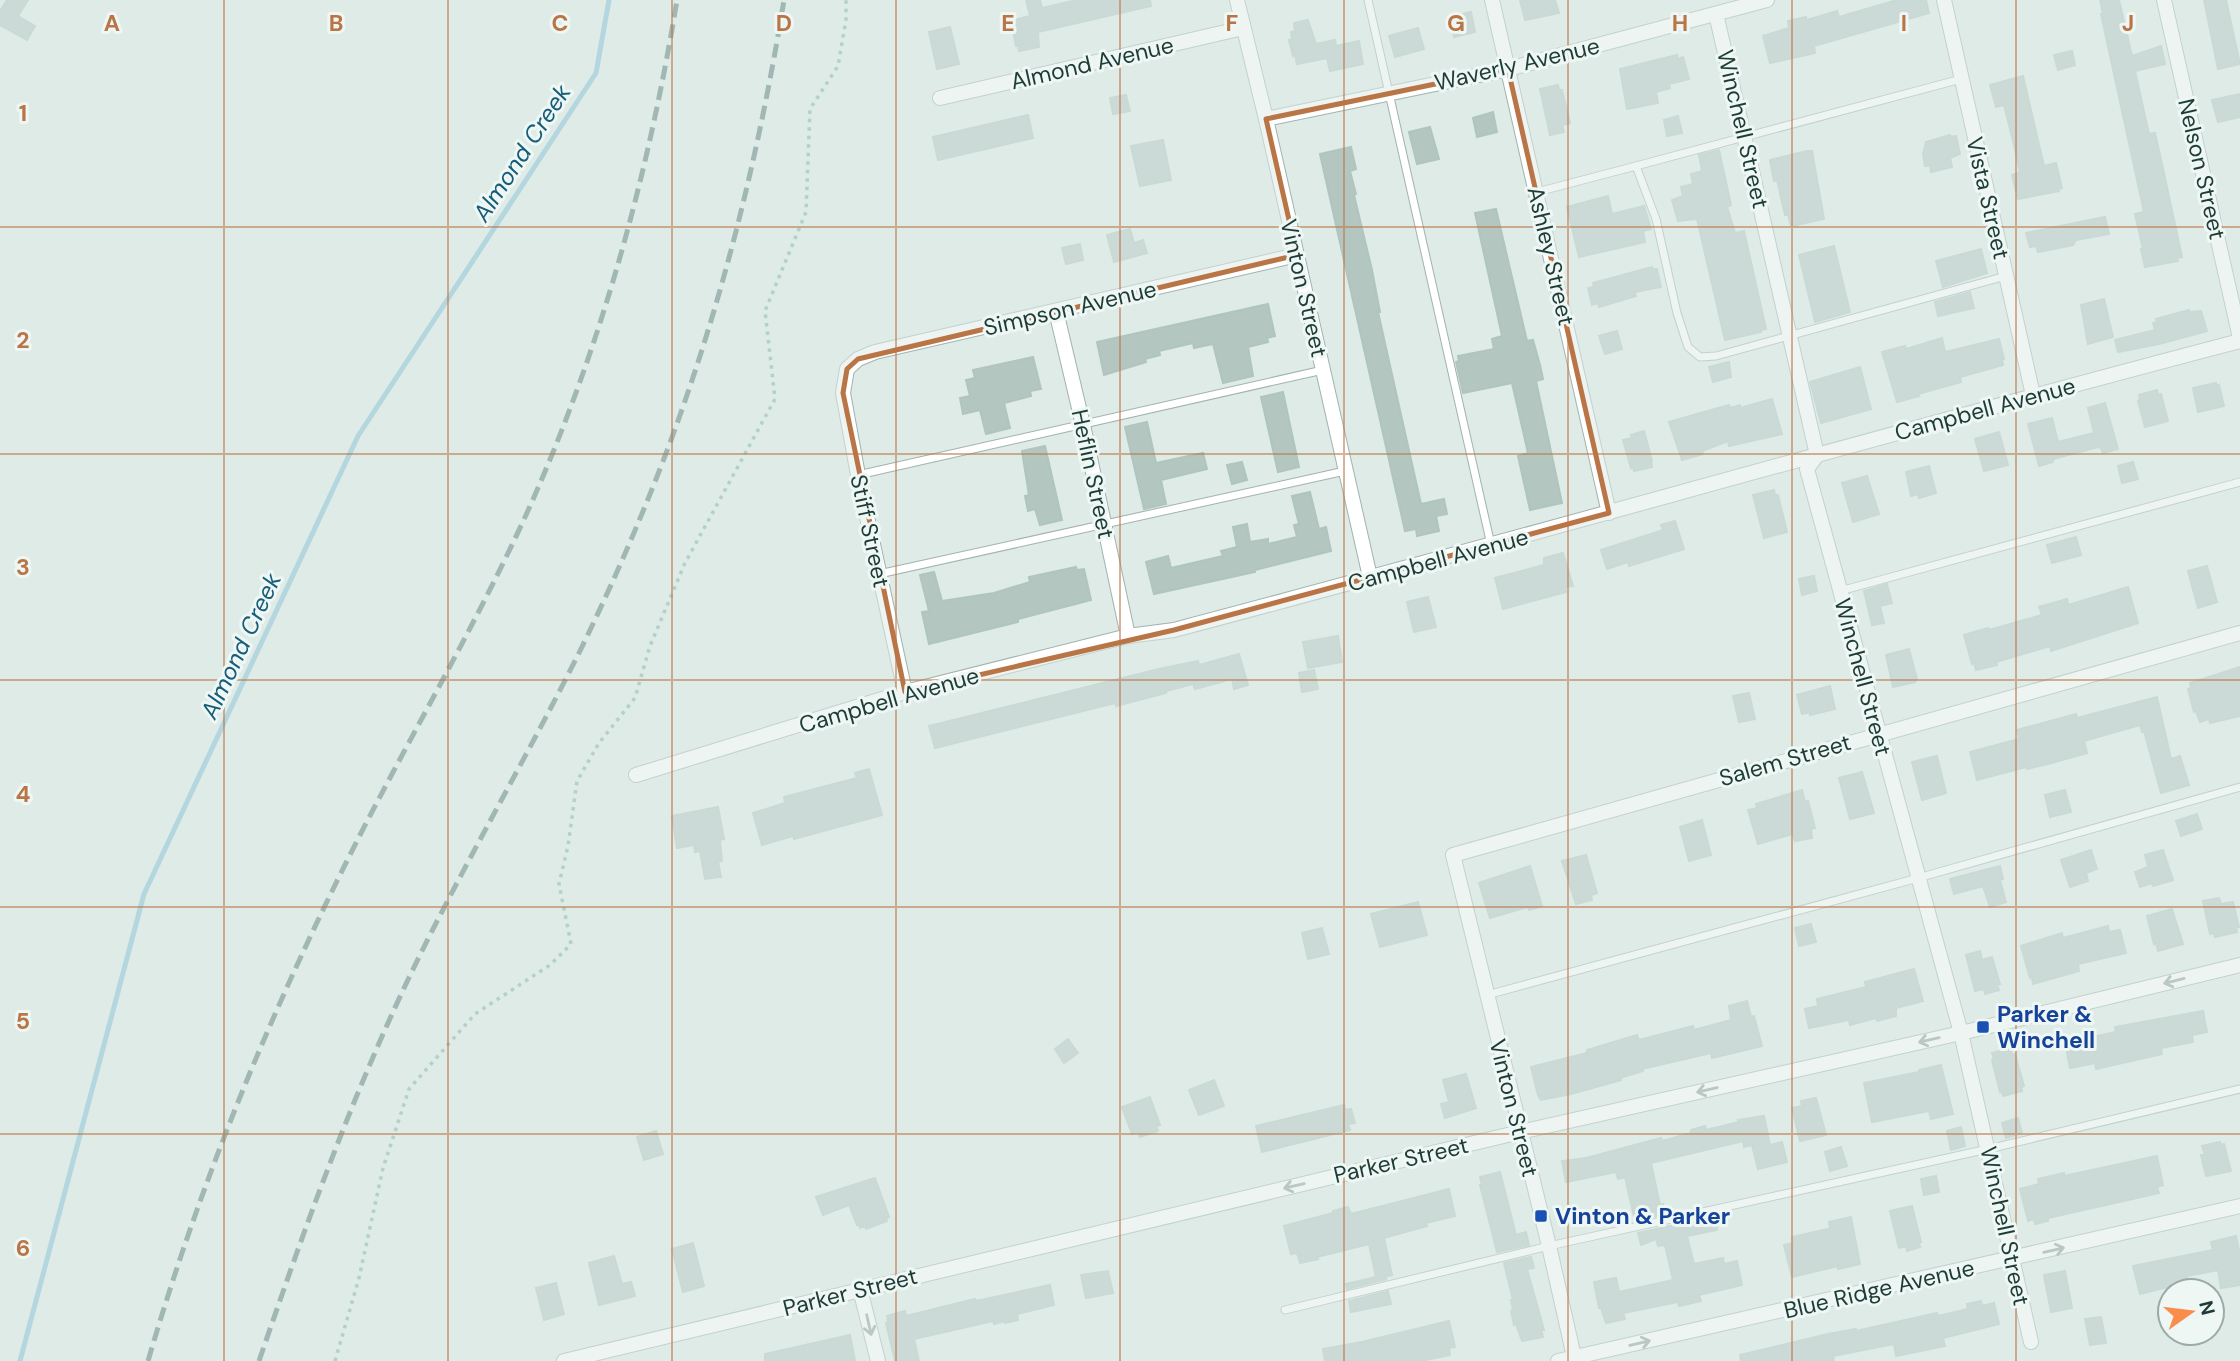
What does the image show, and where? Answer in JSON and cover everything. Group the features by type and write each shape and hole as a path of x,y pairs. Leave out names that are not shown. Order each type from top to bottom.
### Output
{"street":[{"name":"Vinton Street","path":"1237,0 1370,577"},
{"name":"Ashley Street","path":"1492,0 1609,513"},
{"name":"Waverly Avenue","path":"1266,119 1508,69 1767,0"},
{"name":"Vista Street","path":"1944,0 2033,395"},
{"name":"Nelson Street","path":"2164,0 2240,339"},
{"name":"Winchell Street","path":"1716,13 1817,455 1807,469 1961,1033 2031,1342"},
{"name":"Almond Avenue","path":"940,97 1243,28"},
{"name":"Simpson Avenue","path":"847,369 858,359 875,352 1297,255"},
{"name":"Heflin Street","path":"1056,311 1128,636"},
{"name":"Campbell Avenue","path":"636,775 905,692 1128,636 1174,630 1491,546 2240,339"},
{"name":"Stiff Street","path":"847,369 843,393 905,692"},
{"name":"Salem Street","path":"1452,855 2240,633"},
{"name":"Vinton Street","path":"1452,855 1549,1246 1574,1359"},
{"name":"Parker Street","path":"564,1361 1520,1132 1961,1033 2240,965"},
{"name":"Blue Ridge Avenue","path":"1558,1361 2240,1206"},
{"path":"860,1289 878,1361"}],"lane":[{"path":"1368,0 1491,546"},
{"path":"1537,192 1961,79"},
{"path":"1636,166 1656,219 1677,313 1688,347 1700,357 1716,356 2006,276"},
{"path":"858,475 1323,370"},
{"path":"879,574 1345,471"},
{"path":"1839,591 2240,482"},
{"path":"1486,995 2240,787"},
{"path":"1285,1310 1549,1246 1988,1149 2240,1089"}],"path":[{"path":"335,1361 359,1278 383,1168 409,1089 475,1014 550,965 571,944 559,884 568,846 577,780 599,743 635,698 650,646 685,562 775,399 765,311 807,212 810,110 838,66 846,20 846,0"}],"highlighted area":[{"path":"1508,69 1609,513 1174,630 905,692 843,393 847,369 858,359 1297,255 1266,119"}],"building":[{"path":"7,0 28,0 18,16 35,26 27,40 0,25 0,11"},
{"path":"1026,0 1040,0 1042,8 1077,0 1150,0 1151,6 1038,32 1039,47 1019,51 1012,25 1014,20 1030,16"},
{"path":"1520,0 1555,0 1559,13 1525,20"},
{"path":"1897,0 1926,0 1929,13 1814,46 1815,53 1770,63 1763,36 1789,28 1788,21 1806,17 1807,20 1837,11 1839,17"},
{"path":"2100,0 2119,0 2132,56 2161,46 2165,64 2135,71 2149,134 2155,133 2182,257 2177,258 2178,261 2145,267 2135,214 2144,212"},
{"path":"2204,0 2226,0 2240,64 2218,69"},
{"path":"1471,12 1475,32 1454,37 1449,17"},
{"path":"1308,20 1316,44 1335,40 1336,46 1359,41 1363,64 1330,71 1327,58 1297,64 1289,40 1292,39 1291,32 1295,31 1294,23"},
{"path":"950,27 959,64 937,69 929,32"},
{"path":"1418,28 1424,49 1395,57 1389,36"},
{"path":"2072,51 2075,65 2058,70 2054,55"},
{"path":"1677,55 1678,59 1683,57 1689,79 1669,84 1670,88 1656,92 1658,103 1627,109 1620,69"},
{"path":"2023,76 2044,166 2056,163 2062,188 2058,189 2059,191 2018,199 2012,175 2020,172 2014,145 2004,105 1996,107 1990,85"},
{"path":"1558,85 1559,90 1562,90 1570,123 1562,125 1564,132 1550,135 1540,89"},
{"path":"2240,94 2240,117 2218,122 2212,100"},
{"path":"1126,95 1130,111 1113,114 1110,98"},
{"path":"1493,112 1497,132 1477,137 1473,118"},
{"path":"1028,115 1033,138 938,160 933,137"},
{"path":"1678,116 1682,133 1667,136 1664,120"},
{"path":"1430,127 1439,159 1417,164 1409,132"},
{"path":"1950,135 1956,136 1960,154 1950,158 1952,167 1931,172 1930,165 1925,166 1923,154 1926,142"},
{"path":"1163,140 1171,180 1140,186 1131,146"},
{"path":"1351,147 1356,169 1350,171 1356,194 1354,195 1421,504 1444,499 1447,514 1436,516 1439,531 1417,536 1416,529 1405,531 1320,154"},
{"path":"1719,150 1731,205 1727,207 1735,233 1744,231 1766,329 1725,340 1697,219 1678,221 1672,200 1683,196 1681,187 1693,184 1691,174 1702,171 1699,155"},
{"path":"1812,151 1824,219 1791,226 1788,215 1785,215 1777,180 1774,181 1770,160"},
{"path":"1608,196 1612,214 1644,206 1651,229 1643,231 1645,242 1579,257 1567,207"},
{"path":"1496,209 1527,341 1533,340 1540,365 1543,379 1536,381 1562,503 1530,510 1518,456 1528,453 1512,383 1463,393 1456,362 1459,361 1458,356 1494,349 1492,339 1502,336 1475,213"},
{"path":"2105,217 2109,234 2076,240 2073,245 2038,252 2036,246 2030,247 2026,233"},
{"path":"1130,229 1134,243 1143,240 1147,253 1114,262 1107,235"},
{"path":"1080,244 1083,260 1066,264 1062,248"},
{"path":"1834,246 1850,312 1815,322 1799,255"},
{"path":"1981,249 1987,273 1943,287 1936,261"},
{"path":"1652,267 1657,269 1661,287 1635,292 1636,296 1599,307 1598,303 1592,305 1588,288 1594,287 1593,283"},
{"path":"1970,292 1974,308 1938,316 1935,302"},
{"path":"2104,299 2113,337 2088,344 2081,305"},
{"path":"1268,304 1275,336 1267,338 1268,342 1248,347 1253,376 1223,383 1213,344 1194,348 1193,343 1159,351 1160,355 1145,359 1146,362 1104,375 1097,342"},
{"path":"2189,310 2201,311 2207,331 2118,352 2115,340 2155,330 2153,323 2157,322 2156,319"},
{"path":"1617,331 1622,349 1605,354 1599,336"},
{"path":"1942,338 1945,352 1999,339 2003,365 1960,377 1961,382 1897,402 1882,352 1905,346 1906,349"},
{"path":"1033,357 1041,389 1030,391 1031,396 1004,403 1010,428 986,434 980,410 963,414 960,398 970,396 966,380 975,378 973,370"},
{"path":"1729,362 1731,377 1713,382 1709,367"},
{"path":"1860,367 1871,409 1821,423 1810,382"},
{"path":"2216,383 2219,385 2224,406 2198,412 2193,388"},
{"path":"2157,390 2158,395 2161,394 2168,421 2145,427 2139,395"},
{"path":"1283,392 1299,467 1278,472 1261,397"},
{"path":"1772,399 1782,434 1729,446 1728,441 1702,451 1703,454 1682,460 1669,422 1729,405 1730,408 1740,405 1740,408"},
{"path":"2105,403 2118,449 2103,453 2098,447 2053,459 2053,462 2039,466 2028,424 2052,418 2058,442 2094,433 2088,408"},
{"path":"1147,422 1156,463 1203,453 1207,469 1161,480 1166,504 1144,509 1125,427"},
{"path":"1644,431 1652,467 1634,471 1623,440"},
{"path":"1999,432 2008,465 1984,471 1975,439"},
{"path":"1045,446 1062,520 1040,525 1035,509 1028,511 1025,496 1029,495 1022,451"},
{"path":"1242,462 1247,480 1232,484 1227,465"},
{"path":"2133,462 2138,479 2122,483 2118,466"},
{"path":"1929,466 1936,493 1919,498 1918,494 1911,496 1906,472"},
{"path":"1867,476 1879,514 1853,522 1842,483"},
{"path":"1774,490 1775,495 1778,495 1787,532 1764,538 1753,495"},
{"path":"1310,492 1319,529 1326,527 1331,551 1255,572 1154,594 1146,562 1168,556 1171,568 1223,556 1221,551 1237,547 1233,527 1247,524 1250,542 1268,539 1268,544 1297,537 1294,525 1299,524 1292,496"},
{"path":"1675,521 1684,549 1629,566 1628,562 1607,569 1601,550 1663,530 1661,525"},
{"path":"2076,537 2081,555 2052,563 2047,545"},
{"path":"1563,553 1573,586 1565,587 1566,592 1503,609 1495,578 1544,565 1544,558"},
{"path":"2207,566 2217,602 2198,608 2188,571"},
{"path":"1076,567 1077,570 1084,569 1091,600 929,644 922,612 929,611 920,575 934,572 942,601 994,593 1030,582 1029,577"},
{"path":"1814,576 1817,591 1802,595 1799,579"},
{"path":"1887,584 1892,603 1880,606 1884,623 1872,625 1864,591"},
{"path":"2128,587 2138,623 2051,651 2050,646 1996,662 1997,665 1976,670 1974,663 1972,664 1964,635 2042,615 2039,607 2067,599 2068,605"},
{"path":"1428,597 1436,627 1414,632 1407,602"},
{"path":"1338,636 1342,662 1308,668 1303,642"},
{"path":"1909,649 1917,679 1915,682 1893,687 1886,655"},
{"path":"1239,654 1248,685 1234,689 1232,679 1195,689 1193,684 1116,706 1115,703 935,748 929,726 1159,669 1198,661 1199,665"},
{"path":"2240,667 2240,716 2210,723 2209,719 2200,722 2196,711 2194,712 2188,689 2191,688 2190,683"},
{"path":"1314,670 1318,689 1302,692 1299,673"},
{"path":"1830,686 1835,709 1810,715 1810,712 1802,714 1797,695"},
{"path":"1749,693 1755,719 1739,722 1733,696"},
{"path":"2157,697 2171,759 2180,756 2189,785 2161,793 2140,725 2084,741 2087,753 1977,780 1970,752 2019,739 2017,730"},
{"path":"1937,756 1946,793 1922,800 1912,762"},
{"path":"869,769 882,815 762,845 753,813 785,803 784,797 857,778 855,773"},
{"path":"1862,772 1874,813 1850,819 1839,778"},
{"path":"1802,790 1805,802 1808,801 1815,828 1811,829 1812,838 1795,841 1793,834 1758,844 1748,810 1757,808 1756,804"},
{"path":"2065,790 2071,812 2050,817 2045,795"},
{"path":"718,807 724,839 720,840 722,861 718,862 721,877 705,879 700,851 695,852 694,845 677,848 672,816"},
{"path":"2197,814 2202,829 2181,836 2176,821"},
{"path":"1702,820 1711,855 1689,861 1680,827"},
{"path":"2091,850 2097,869 2086,873 2088,881 2070,887 2061,860"},
{"path":"2163,850 2173,880 2140,887 2135,872 2148,867 2145,855"},
{"path":"1586,855 1597,893 1591,895 1592,900 1576,904 1562,861"},
{"path":"1530,866 1542,906 1529,910 1528,907 1490,918 1479,883"},
{"path":"2000,866 2003,879 2000,880 2006,902 1990,907 1983,886 1954,894 1950,879"},
{"path":"2219,898 2221,904 2233,902 2239,927 2236,927 2237,932 2215,937 2214,933 2210,934 2203,901"},
{"path":"1418,902 1427,935 1380,947 1371,914"},
{"path":"2172,909 2183,944 2158,951 2147,916"},
{"path":"1811,924 1816,942 1799,946 1795,928"},
{"path":"2108,926 2109,932 2120,930 2126,953 2078,964 2079,971 2033,984 2021,946 2062,933 2063,938"},
{"path":"1322,928 1329,954 1308,959 1302,933"},
{"path":"1980,951 1982,960 1992,957 2000,984 1997,985 1999,990 1985,994 1984,989 1975,991 1966,955"},
{"path":"1914,969 1923,1001 1896,1008 1896,1016 1877,1021 1876,1018 1850,1025 1849,1020 1809,1028 1805,1009 1818,1006 1817,999 1866,987 1865,982"},
{"path":"1747,1001 1762,1046 1712,1058 1711,1053 1642,1069 1643,1071 1620,1078 1621,1080 1571,1094 1541,1100 1538,1095 1531,1067 1587,1053 1587,1050 1637,1035 1639,1040 1693,1026 1694,1030 1731,1020 1729,1006"},
{"path":"2203,1011 2207,1032 2192,1035 2193,1042 2161,1048 2162,1054 2096,1069 2095,1063 2070,1068 2065,1043 2116,1032 2115,1027"},
{"path":"1068,1039 1078,1053 1064,1063 1055,1049"},
{"path":"2011,1048 2024,1086 2021,1087 2022,1091 2003,1096 1992,1053"},
{"path":"1941,1065 1953,1114 1931,1119 1929,1111 1872,1122 1864,1083"},
{"path":"1466,1074 1476,1108 1445,1118 1441,1104 1449,1102 1443,1080"},
{"path":"1214,1080 1224,1106 1199,1115 1189,1090"},
{"path":"1150,1097 1160,1125 1156,1126 1158,1131 1140,1137 1138,1132 1132,1134 1122,1107"},
{"path":"1816,1098 1826,1135 1800,1141 1792,1108 1802,1106 1801,1101"},
{"path":"1344,1105 1345,1110 1351,1109 1355,1123 1348,1124 1350,1130 1262,1152 1256,1126"},
{"path":"1764,1116 1770,1145 1782,1142 1787,1162 1758,1169 1752,1145 1744,1147 1743,1141 1651,1163 1660,1205 1663,1204 1665,1214 1635,1221 1625,1177 1618,1179 1616,1172 1566,1182 1562,1161 1586,1158 1661,1138 1662,1141 1705,1126 1706,1130 1739,1122 1738,1120"},
{"path":"2018,1118 2022,1133 2006,1138 2002,1123"},
{"path":"1961,1127 1965,1146 1951,1150 1947,1131"},
{"path":"656,1131 663,1154 644,1160 637,1137"},
{"path":"2220,1142 2221,1145 2224,1144 2231,1171 2206,1176 2201,1155 2205,1155 2202,1146"},
{"path":"1841,1147 1847,1166 1830,1171 1825,1152"},
{"path":"2157,1156 2163,1185 2157,1187 2159,1193 2048,1218 2048,1221 2035,1224 2034,1219 2028,1221 2020,1189 2039,1184 2038,1179"},
{"path":"1500,1172 1516,1235 1526,1232 1529,1245 1497,1252 1480,1177"},
{"path":"1936,1176 1939,1192 1924,1195 1921,1179"},
{"path":"875,1178 889,1217 886,1218 887,1221 866,1229 865,1226 860,1228 849,1205 823,1215 816,1197"},
{"path":"1449,1189 1455,1216 1384,1238 1392,1275 1385,1277 1386,1279 1347,1289 1346,1284 1376,1277 1369,1244 1300,1263 1297,1253 1291,1254 1284,1226 1348,1207 1351,1214"},
{"path":"1912,1206 1921,1242 1920,1247 1907,1251 1906,1246 1899,1248 1890,1211"},
{"path":"1715,1216 1717,1230 1687,1236 1694,1264 1723,1258 1724,1264 1737,1261 1742,1285 1699,1295 1701,1301 1679,1306 1678,1302 1623,1313 1625,1319 1606,1323 1599,1308 1594,1282 1616,1278 1619,1292 1673,1280 1665,1245 1658,1246 1656,1239 1641,1245 1638,1233"},
{"path":"1851,1217 1860,1264 1838,1269 1838,1266 1792,1277 1784,1245 1793,1243 1792,1237 1828,1229 1829,1222"},
{"path":"2236,1236 2240,1255 2240,1285 2226,1287 2226,1277 2219,1277 2218,1270 2187,1277 2156,1277 2156,1290 2140,1294 2133,1266 2213,1250 2211,1242"},
{"path":"693,1243 704,1286 683,1292 672,1249"},
{"path":"614,1256 622,1284 631,1282 635,1296 599,1305 589,1263"},
{"path":"1531,1257 1534,1268 1527,1269 1544,1330 1541,1330 1543,1337 1522,1341 1516,1324 1514,1325 1511,1311 1513,1300 1504,1263"},
{"path":"1108,1271 1113,1293 1086,1298 1081,1275"},
{"path":"2065,1271 2072,1308 2051,1312 2044,1275"},
{"path":"556,1283 564,1314 544,1320 536,1288"},
{"path":"1050,1285 1054,1305 1017,1314 1018,1320 994,1324 993,1321 914,1339 919,1361 895,1361 886,1323 887,1316 905,1311 906,1316"},
{"path":"1388,1291 1391,1304 1351,1312 1349,1301"},
{"path":"1981,1301 1982,1306 1994,1303 1999,1324 1943,1338 1945,1346 1896,1356 1894,1344 1833,1356 1834,1361 1741,1361 1740,1355 1828,1334 1856,1331 1937,1313 1938,1316 1968,1309 1967,1304"},
{"path":"2101,1317 2106,1343 2090,1345 2085,1319"},
{"path":"1449,1321 1455,1347 1449,1348 1450,1355 1421,1361 1325,1361 1323,1349"},
{"path":"850,1335 855,1361 765,1361 765,1354"}],"waterway":[{"name":"Almond Creek","path":"20,1361 144,894 358,436 596,73 609,0"}],"railway":[{"path":"148,1361 191,1226 269,1028 360,835 507,556 553,453 599,327 636,198 652,132 677,0"},
{"path":"259,1361 333,1156 396,1006 438,919 577,657 660,469 701,354 734,238 762,119 784,0"}],"place":[{"name":"Parker & Winchell","path":"1983,1027"},
{"name":"Vinton & Parker","path":"1541,1216"}]}
